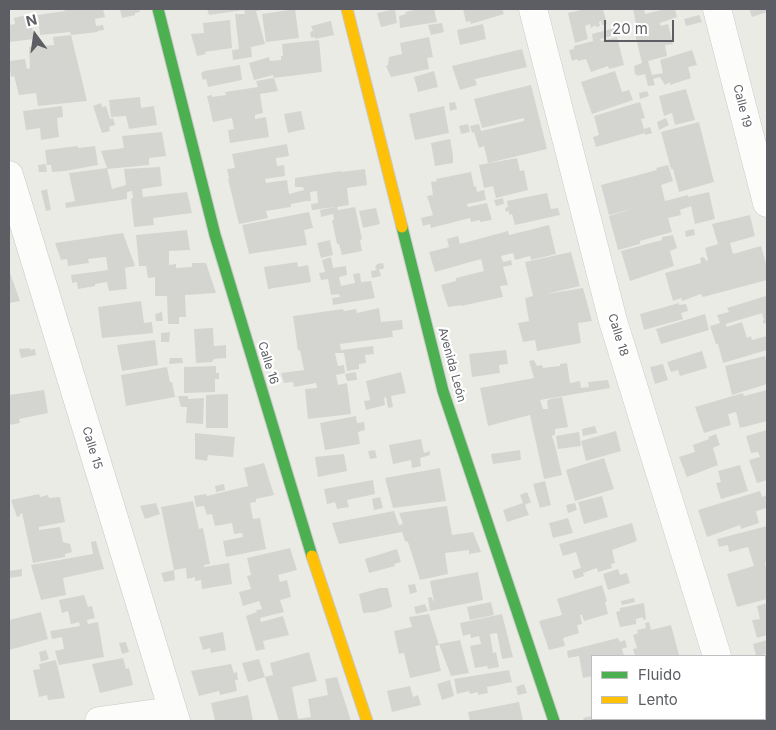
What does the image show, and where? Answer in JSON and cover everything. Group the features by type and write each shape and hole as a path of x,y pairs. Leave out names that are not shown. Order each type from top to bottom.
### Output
{"street":[{"name":"Calle 16","path":"158,9 215,236 304,533 367,721"},
{"name":"Avenida León","path":"347,9 443,391 554,721"},
{"name":"Calle 18","path":"533,9 613,321 718,655"},
{"name":"Calle 19","path":"717,9 767,203"},
{"name":"Calle 15","path":"9,175 174,716"},
{"path":"98,721 174,716"}],"building":[{"path":"64,9 103,9 105,17 95,19 96,26 103,25 104,30 71,35 70,32 40,35 38,15 65,11"},
{"path":"120,9 139,9 140,12 122,18"},
{"path":"207,9 268,9 256,11 265,44 251,47 252,57 233,60 232,50 239,49 235,14 245,14 244,10 209,15"},
{"path":"295,9 299,38 266,42 262,14"},
{"path":"395,9 397,23 381,27 377,13"},
{"path":"419,9 434,9 437,22 400,28 399,16 406,14 405,12"},
{"path":"463,9 502,9 504,14 471,24 470,21 466,22"},
{"path":"585,9 603,9 607,24 602,25 601,21 599,22 600,26 596,27 595,25 591,28 590,24 585,26 588,39 575,43 568,13"},
{"path":"633,9 644,9 645,14 660,9 675,9 677,17 660,23 661,26 668,24 673,44 665,45 667,56 648,61 652,75 663,73 660,60 692,50 697,65 688,67 691,78 670,85 670,82 665,85 660,77 653,79 655,85 648,86 645,74 635,75 634,66 642,63 634,30 637,29"},
{"path":"749,9 767,9 767,12 752,17"},
{"path":"30,14 34,39 9,42 9,25 15,24 14,18"},
{"path":"699,15 702,22 686,26 684,19"},
{"path":"230,20 232,48 205,52 206,54 197,56 191,34 204,33 203,23"},
{"path":"331,21 334,35 315,39 315,37 311,38 310,32 313,31 311,26"},
{"path":"442,23 444,32 431,35 428,25"},
{"path":"483,24 486,39 460,45 457,30"},
{"path":"615,28 616,31 622,29 623,33 600,39 601,41 617,37 624,65 609,69 608,66 591,72 586,59 572,61 569,50 574,49 574,46 593,41 592,34"},
{"path":"71,35 87,101 38,106 36,93 19,95 14,76 11,77 9,61 25,59 27,69 30,68 29,47 54,45 53,37"},
{"path":"429,37 433,57 427,58 429,69 391,77 386,66 388,65 389,57 402,54 400,43"},
{"path":"319,40 322,72 274,78 273,75 254,80 249,63 269,57 270,61 281,60 281,56 283,56 282,44"},
{"path":"522,49 527,67 475,79 477,85 460,90 452,66"},
{"path":"240,65 242,80 208,87 206,79 203,80 201,73 204,71"},
{"path":"434,71 438,87 418,92 414,77"},
{"path":"615,71 622,92 629,90 633,100 592,114 581,82"},
{"path":"274,78 278,91 260,94 263,113 255,115 255,119 266,117 269,137 230,143 228,130 234,129 232,118 213,122 207,96 226,95 225,92 258,87 256,81"},
{"path":"531,85 547,149 488,163 484,146 479,148 470,126 479,124 481,131 524,121 524,118 482,128 474,99"},
{"path":"686,89 695,120 675,125 672,113 664,116 659,96"},
{"path":"647,91 649,96 640,99 639,93"},
{"path":"140,97 141,108 154,106 157,125 129,129 126,116 111,117 109,100"},
{"path":"455,102 457,109 450,111 449,103"},
{"path":"640,102 645,118 641,119 644,129 650,127 652,133 645,135 645,133 596,147 593,137 599,135 594,116"},
{"path":"101,103 102,107 106,106 110,119 113,118 115,125 109,127 110,131 102,133 93,106"},
{"path":"62,106 63,117 57,118 59,137 41,140 40,128 26,130 23,111"},
{"path":"444,106 449,133 415,140 409,114"},
{"path":"301,111 305,129 288,133 284,114"},
{"path":"666,118 669,125 659,130 657,122"},
{"path":"699,122 714,182 679,192 661,132"},
{"path":"468,124 470,132 461,134 459,126"},
{"path":"162,132 166,156 149,158 149,165 107,169 112,189 126,185 124,169 160,167 162,186 142,189 143,197 187,192 192,213 153,218 154,225 134,227 132,191 127,192 127,199 66,208 65,203 75,201 69,173 107,168 101,151 124,148 122,136"},
{"path":"450,139 453,163 435,166 431,143"},
{"path":"287,144 289,156 276,158 277,166 284,165 285,176 265,179 266,183 287,180 289,194 304,190 303,187 295,187 295,178 365,169 367,185 347,188 349,205 337,207 338,210 355,207 362,239 360,240 362,251 342,255 339,244 337,244 332,220 334,220 333,214 321,217 320,210 335,207 312,210 311,204 318,203 317,191 310,192 311,201 291,204 291,207 266,211 268,218 239,224 227,169 235,168 232,154"},
{"path":"78,146 78,148 95,146 98,165 52,172 51,165 47,165 45,150"},
{"path":"517,158 520,171 524,170 528,190 496,198 493,186 484,188 479,165"},
{"path":"46,164 47,172 39,172 38,165"},
{"path":"668,165 673,181 661,185 665,201 709,192 715,219 695,224 691,206 680,210 681,215 668,218 672,232 640,241 640,244 618,250 609,216 632,209 609,215 601,185 657,170 656,168"},
{"path":"471,172 474,187 476,186 477,192 484,190 486,200 467,204 468,207 487,203 492,220 471,222 470,218 431,228 430,224 423,226 421,218 433,215 427,196 433,195 431,182 437,181 436,179"},
{"path":"47,189 51,210 46,211 41,191"},
{"path":"547,193 551,209 558,208 560,215 515,225 512,214 509,215 509,211 506,212 505,208 508,207 507,201"},
{"path":"503,198 504,204 496,206 494,200"},
{"path":"376,208 380,224 363,228 359,211"},
{"path":"309,212 313,228 304,230 307,245 249,254 242,225"},
{"path":"750,215 755,236 730,243 733,254 761,246 767,267 767,280 703,297 701,294 682,301 681,298 673,301 665,273 701,263 700,258 704,257 706,261 708,260 705,248 718,244 712,224"},
{"path":"549,225 556,254 531,260 530,256 515,260 513,253 501,256 503,262 511,260 512,265 503,267 508,285 500,286 503,297 448,307 441,285 456,281 456,278 484,271 481,259 435,272 429,252 449,247 447,239 458,236 460,244 508,231 509,235"},
{"path":"694,229 695,235 686,237 685,231"},
{"path":"187,230 190,250 169,251 169,265 176,264 176,268 192,267 192,263 206,263 216,293 185,295 186,317 179,317 179,324 168,324 167,296 155,296 155,277 148,278 146,266 139,266 136,235"},
{"path":"123,233 135,266 125,268 127,289 109,291 107,282 78,289 77,282 72,283 71,275 108,270 106,257 88,259 89,263 68,266 67,259 61,260 55,243"},
{"path":"673,235 677,248 670,251 674,266 630,281 621,251 662,240 662,237"},
{"path":"330,240 333,255 321,258 317,243"},
{"path":"571,252 580,286 546,294 583,288 592,321 578,323 581,343 537,351 535,340 523,342 518,323 529,321 525,298 533,296 525,262"},
{"path":"331,257 333,268 346,266 347,275 339,277 341,286 355,283 353,274 360,273 361,282 371,281 375,298 333,305 332,298 340,297 339,294 331,295 328,279 321,280 319,273 325,272 322,260"},
{"path":"297,262 298,267 308,265 311,282 268,289 264,267"},
{"path":"383,263 383,269 379,269 381,276 372,278 371,271 377,270 375,268 377,264"},
{"path":"9,270 20,301 9,303"},
{"path":"766,296 767,324 763,323 762,313 726,324 727,327 742,322 747,338 751,336 752,340 767,336 767,350 723,363 718,344 716,344 710,326 720,323 717,315 729,312 727,308"},
{"path":"141,301 144,323 152,322 153,333 102,338 98,307"},
{"path":"679,303 679,305 686,304 688,311 681,313 683,319 644,330 640,314"},
{"path":"379,308 381,322 402,320 403,329 392,331 393,337 340,344 341,350 373,346 374,354 365,355 366,363 359,364 359,369 347,371 344,353 335,353 338,366 344,365 345,373 336,375 338,385 347,383 351,414 308,419 305,389 317,388 316,383 294,387 293,382 284,383 281,373 304,370 300,350 298,351 293,316 343,309 344,311 356,309 357,313"},
{"path":"162,312 163,321 156,321 155,314"},
{"path":"705,314 709,330 661,344 656,329"},
{"path":"213,328 214,346 226,345 226,358 214,359 212,362 196,363 194,329"},
{"path":"170,332 169,342 161,342 161,333"},
{"path":"155,340 158,365 122,371 117,345"},
{"path":"30,348 30,350 35,349 36,355 21,358 19,349"},
{"path":"506,350 508,364 499,365 500,373 472,377 469,354"},
{"path":"702,351 707,368 680,376 678,370 671,372 667,362"},
{"path":"765,356 767,384 732,395 725,366"},
{"path":"170,358 182,358 183,363 169,364"},
{"path":"534,360 537,366 542,365 543,368 560,366 560,364 567,363 570,383 580,381 581,388 589,387 588,382 608,380 610,388 540,400 543,409 548,409 547,401 562,397 568,427 555,429 555,435 550,436 552,436 555,445 562,475 544,479 530,415 488,426 480,388 534,378 529,361"},
{"path":"663,364 668,380 655,384 650,367"},
{"path":"216,366 216,373 219,373 219,379 215,379 215,392 184,393 184,367"},
{"path":"167,367 175,397 126,406 121,375"},
{"path":"356,372 357,380 347,381 345,374"},
{"path":"401,372 406,393 391,396 393,407 388,408 386,397 384,398 385,405 366,410 364,401 370,400 366,381"},
{"path":"44,390 48,413 19,419 20,423 9,425 9,395"},
{"path":"767,390 767,421 740,428 736,412 728,414 731,425 704,433 695,407 743,393 744,396"},
{"path":"228,394 228,428 206,428 206,395"},
{"path":"178,396 188,396 188,399 204,398 203,424 186,423 187,407 181,407"},
{"path":"356,416 357,423 364,422 365,430 358,432 360,444 325,450 320,423"},
{"path":"595,426 597,433 583,436 582,429"},
{"path":"767,430 767,480 757,483 749,460 760,457 758,452 751,453 746,436"},
{"path":"616,431 621,451 586,461 581,441"},
{"path":"579,432 581,446 558,449 556,436"},
{"path":"195,433 235,437 233,457 208,455 207,461 195,459"},
{"path":"716,434 720,445 713,448 718,465 687,477 679,457 695,452 693,445"},
{"path":"421,439 424,453 430,451 430,455 420,458 421,466 412,468 411,460 393,464 389,445"},
{"path":"375,450 377,458 370,459 368,451"},
{"path":"520,450 521,460 493,464 491,454"},
{"path":"344,454 347,471 318,477 315,457"},
{"path":"604,458 614,489 575,501 566,470"},
{"path":"264,463 274,495 256,499 256,502 250,503 253,519 260,518 266,549 226,557 223,541 243,537 242,533 234,534 232,523 215,526 212,514 207,515 204,506 196,507 194,496 206,494 207,496 248,486 244,468"},
{"path":"740,465 748,491 721,499 716,483 721,482 718,471"},
{"path":"440,468 446,501 393,508 385,478"},
{"path":"373,480 375,494 347,500 349,507 337,509 335,502 327,504 324,489"},
{"path":"545,481 551,505 540,508 533,484"},
{"path":"224,484 225,490 216,492 215,486"},
{"path":"760,491 762,497 767,495 767,508 756,511 759,523 741,529 740,525 707,537 698,510"},
{"path":"527,492 531,502 525,505 529,515 507,522 503,510 523,503 520,495"},
{"path":"39,494 40,497 48,495 49,498 60,497 65,522 39,527 39,530 60,527 63,542 70,544 72,552 65,554 65,557 33,563 22,513 17,517 11,500"},
{"path":"602,496 608,517 584,524 578,502"},
{"path":"380,497 383,508 374,510 372,499"},
{"path":"193,501 199,529 203,528 210,564 204,565 204,567 229,563 232,584 202,589 201,580 195,581 195,577 187,579 186,568 174,570 161,507"},
{"path":"156,503 160,514 145,519 140,506"},
{"path":"575,503 577,510 568,513 566,505"},
{"path":"447,506 452,535 473,532 481,552 469,554 469,550 445,553 448,574 420,580 408,542 405,541 402,532 339,544 332,523 394,511 399,525 403,524 399,513"},
{"path":"568,518 573,533 553,538 549,523"},
{"path":"632,523 637,541 612,550 615,563 611,564 612,568 598,572 597,568 583,573 584,576 575,579 572,571 581,568 576,552 563,556 559,544"},
{"path":"767,526 767,562 765,563 767,599 737,607 727,574 754,566 748,547 729,552 728,545 719,547 717,539"},
{"path":"96,541 104,569 63,578 66,595 41,600 31,565 93,554 91,542"},
{"path":"290,548 297,570 278,575 280,582 287,580 291,597 280,600 284,612 260,618 261,622 283,616 289,635 263,641 265,649 256,651 246,616 262,609 259,601 243,606 239,592 251,589 247,576 251,575 247,558"},
{"path":"397,549 401,562 394,564 395,566 369,573 365,559"},
{"path":"22,569 22,576 10,578 9,571"},
{"path":"618,569 620,575 627,573 630,583 608,590 603,574"},
{"path":"174,570 175,580 164,582 161,573"},
{"path":"478,572 483,600 430,611 428,598 431,597 434,602 430,581"},
{"path":"415,584 417,592 410,594 408,585"},
{"path":"602,585 607,601 605,602 608,614 584,621 582,615 580,615 582,624 577,625 579,633 563,638 565,646 549,650 539,621 562,615 557,599"},
{"path":"380,588 388,588 392,607 376,612 363,613 359,594"},
{"path":"84,595 88,607 92,606 95,618 87,620 88,624 98,622 104,657 59,665 55,651 64,649 62,637 52,639 50,631 80,626 79,622 71,624 68,611 62,613 59,600"},
{"path":"634,598 635,602 622,605 621,601"},
{"path":"491,602 494,615 470,620 467,607"},
{"path":"644,603 646,619 643,620 643,617 636,619 636,624 620,627 616,612 620,611 620,608"},
{"path":"767,603 767,635 757,638 752,620 760,619 757,606"},
{"path":"425,604 428,611 416,614 414,607"},
{"path":"41,612 48,639 9,650 9,620"},
{"path":"429,614 439,645 435,646 441,671 410,678 404,653 399,654 394,631 412,627 409,617"},
{"path":"502,614 513,657 502,659 497,633 490,634 493,653 496,652 499,667 488,669 487,666 475,668 470,646 481,644 479,636 471,638 470,634 463,636 460,623"},
{"path":"649,622 651,630 671,625 679,655 635,655 633,649 637,648 633,635 638,633 637,630 646,628 645,623"},
{"path":"223,632 226,650 211,653 210,648 203,650 199,637"},
{"path":"618,638 620,642 625,640 627,647 622,649 624,655 591,655 591,676 583,678 579,656 568,658 567,651"},
{"path":"460,640 469,673 451,676 439,644"},
{"path":"767,640 767,654 756,655 753,644"},
{"path":"126,642 129,652 122,654 119,643"},
{"path":"46,650 49,659 41,662 39,652"},
{"path":"309,652 317,681 292,687 298,719 311,717 308,699 328,695 325,679 337,677 351,721 279,721 265,677 273,675 270,663"},
{"path":"123,658 126,669 129,668 133,685 100,693 92,664"},
{"path":"259,659 265,677 248,682 242,663"},
{"path":"56,660 65,698 48,700 47,695 39,697 33,670 40,669 39,664"},
{"path":"231,664 234,673 237,672 238,680 235,680 237,691 220,695 219,691 199,696 191,671"},
{"path":"509,670 512,682 487,687 488,693 478,695 478,692 470,694 469,691 457,694 454,679"},
{"path":"766,677 767,677 766,706"},
{"path":"450,680 454,696 442,700 437,684"},
{"path":"524,684 527,693 518,695 516,687"},
{"path":"410,686 413,697 418,695 421,705 392,712 387,691"},
{"path":"248,695 253,721 215,721 211,703"},
{"path":"519,702 523,721 470,721 468,712"},
{"path":"591,716 591,720 602,721 584,721 583,718"},
{"path":"648,720 674,720 674,721"}],"traffic: fast":[{"path":"158,9 215,235 312,556"},
{"path":"402,227 443,391 554,721"}],"traffic: slow":[{"path":"347,9 402,227"},
{"path":"312,556 367,721"}]}
